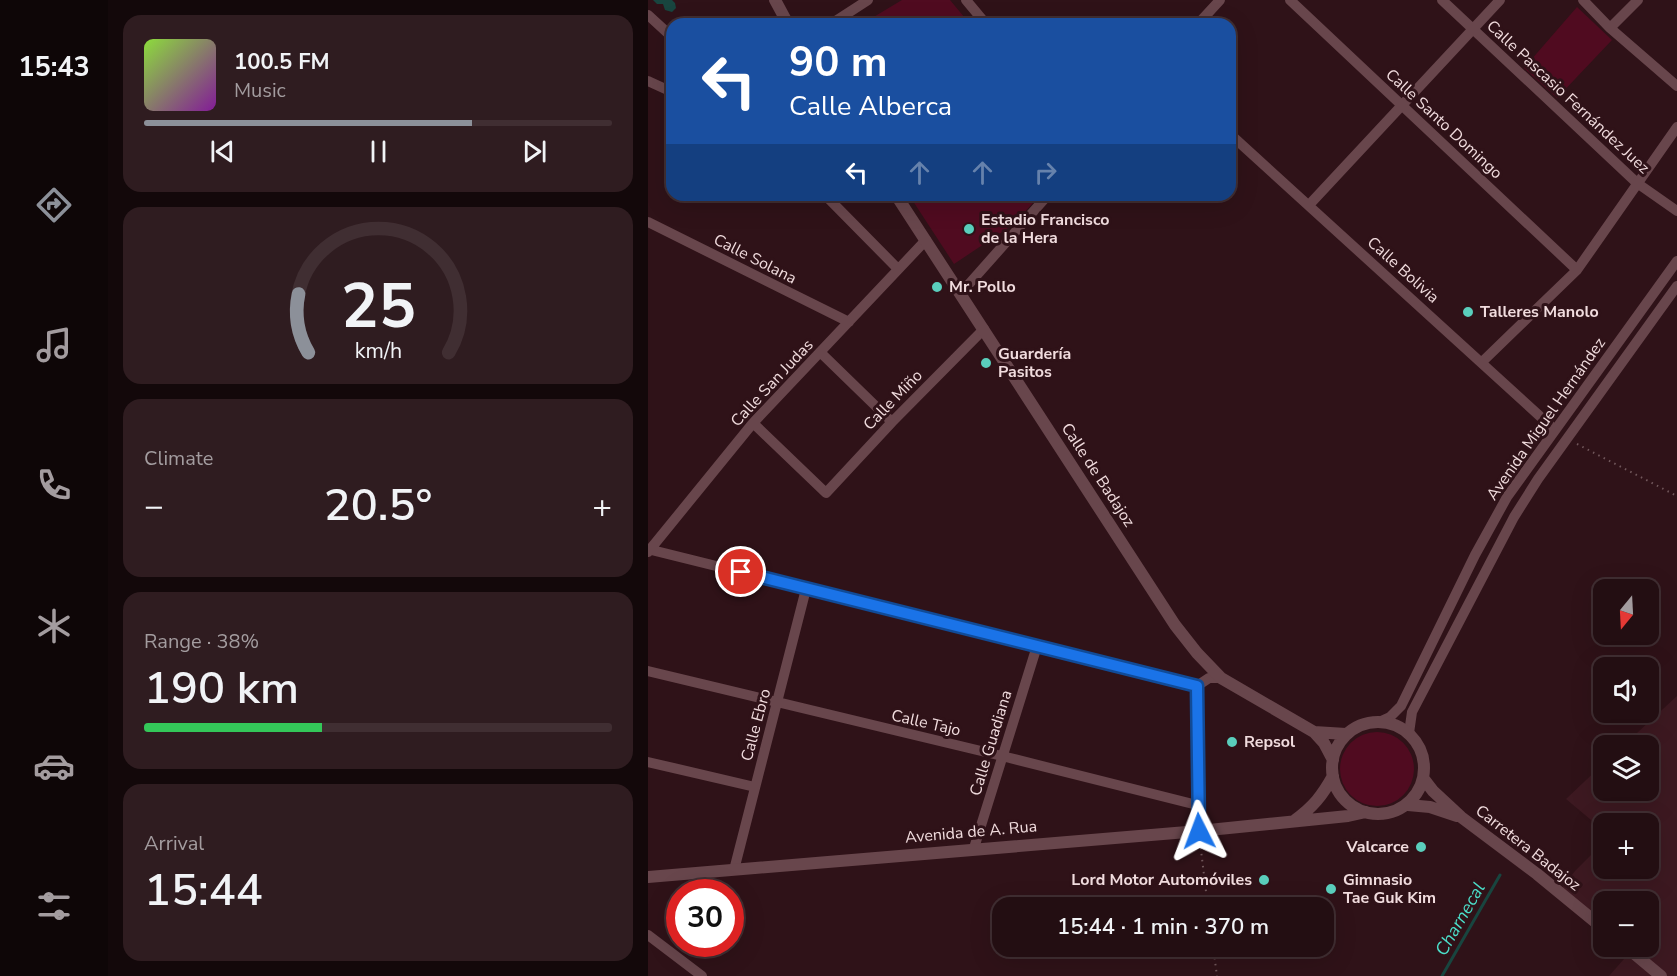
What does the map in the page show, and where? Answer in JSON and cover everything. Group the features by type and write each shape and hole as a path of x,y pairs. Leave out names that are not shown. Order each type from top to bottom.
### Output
{"street":[{"path":"775,0 785,18"},
{"path":"840,18 868,0"},
{"path":"966,0 981,18"},
{"path":"1204,18 1220,0"},
{"name":"Calle Santo Domingo","path":"1290,0 1577,270"},
{"name":"Calle Pascasio Fernández Juez","path":"1442,0 1637,183 1677,211"},
{"path":"1310,206 1500,0"},
{"path":"1582,0 1610,28 1677,86"},
{"path":"1610,28 1638,0"},
{"path":"648,15 666,32"},
{"path":"648,81 666,89"},
{"path":"1482,362 1577,270 1677,128"},
{"name":"Calle Bolivia","path":"1236,139 1555,430"},
{"path":"831,201 897,268"},
{"name":"Calle de Badajoz","path":"900,201 1175,625 1221,678 1314,732 1324,743 1333,760"},
{"path":"961,292 1043,201"},
{"name":"Calle Solana","path":"648,222 849,322"},
{"name":"Calle San Judas","path":"648,550 753,423 897,268 926,240"},
{"name":"Avenida Miguel Hernández","path":"1379,722 1390,717 1401,706 1475,555 1507,496 1677,261"},
{"name":"Avenida Miguel Hernández","path":"1409,733 1412,712 1514,517 1538,479 1677,286"},
{"name":"Calle Miño","path":"753,423 826,493 984,329"},
{"path":"820,352 892,422"},
{"path":"648,550 1197,686 1209,678 1221,678"},
{"name":"Calle Ebro","path":"734,870 807,589"},
{"name":"Calle Guadiana","path":"974,848 1037,646"},
{"name":"Calle Tajo","path":"648,671 1197,805"},
{"path":"1197,686 1199,831"},
{"path":"1379,722 1399,725 1409,733 1421,749 1424,764 1423,778 1418,792 1408,805 1380,814 1366,812 1350,805 1339,793 1333,776 1336,747 1346,734 1359,725 1379,722"},
{"name":"Calle de Badajoz","path":"1314,732 1346,734"},
{"path":"648,762 755,788"},
{"path":"1294,820 1312,808 1325,792 1333,776"},
{"name":"Carretera Badajoz","path":"1423,778 1461,817 1537,874 1593,920"},
{"name":"Carretera Badajoz","path":"1408,805 1430,807 1461,817"},
{"name":"Avenida de A. Rua","path":"649,877 974,848 1199,831 1348,816 1366,812"},
{"path":"648,935 702,976"},
{"path":"1638,957 1661,976"}],"path":[{"path":"1567,439 1677,496"},
{"path":"1199,831 1208,897"},
{"path":"1214,957 1217,976"}],"shaded area":[{"path":"902,0 950,0 965,18 872,18"},
{"path":"1577,7 1612,40 1557,98 1524,68"},
{"name":"Estadio Francisco de la Hera","path":"913,201 1035,201 1014,224 954,264"},
{"path":"1677,696 1677,976 1609,976 1626,957 1659,957 1659,891 1593,891 1593,920 1559,892 1593,853 1593,879 1659,879 1659,813 1593,813 1593,822 1566,799 1593,773 1593,801 1659,801 1659,735 1635,735 1648,723 1659,723 1659,713"},
{"path":"1377,732 1398,738 1408,748 1414,769 1408,790 1398,800 1377,806 1356,800 1346,790 1340,769 1346,748 1356,738"}],"water":[{"path":"653,0 672,0 676,8 672,12 665,10 663,4 657,4"}],"waterway":[{"name":"Charnecal","path":"1442,976 1500,875"}],"place":[{"name":"Estadio Francisco de la Hera","path":"969,229"},
{"name":"Mr. Pollo","path":"937,287"},
{"name":"Talleres Manolo","path":"1468,312"},
{"name":"Guardería Pasitos","path":"986,363"},
{"name":"Repsol","path":"1232,742"},
{"name":"Valcarce","path":"1421,847"},
{"name":"Lord Motor Automóviles","path":"1264,880"},
{"name":"Gimnasio Tae Guk Kim","path":"1331,889"}],"route":[{"path":"741,572 1197,686 1199,831"}]}
